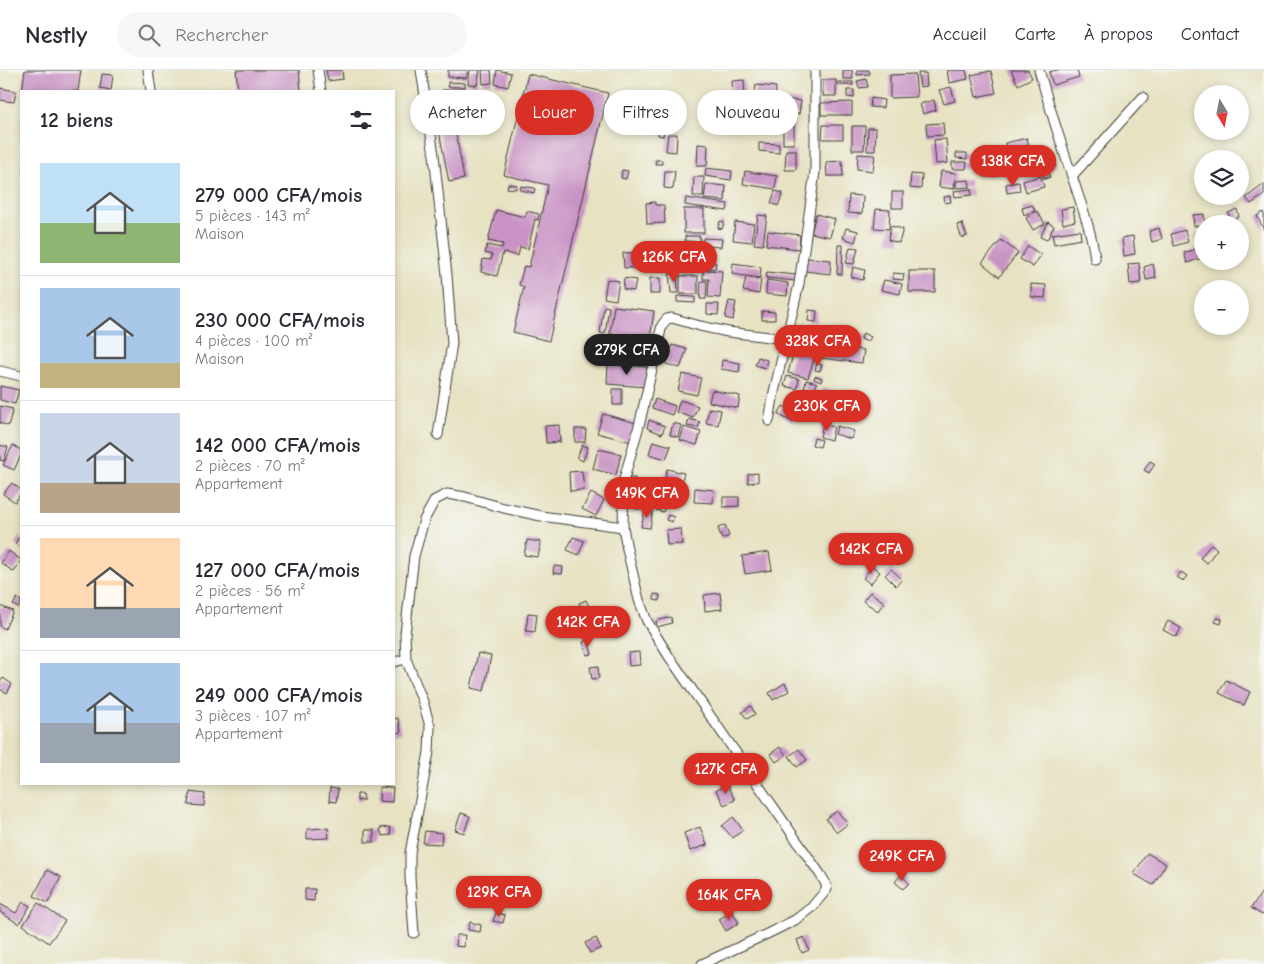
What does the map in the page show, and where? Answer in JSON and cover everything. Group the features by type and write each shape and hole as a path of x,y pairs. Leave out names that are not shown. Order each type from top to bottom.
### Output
{"street":[{"path":"148,70 151,90"},
{"path":"318,70 321,90"},
{"path":"421,70 434,155 447,275 452,343 438,435"},
{"path":"769,421 799,284 815,172 815,70"},
{"path":"1039,70 1088,224 1095,259"},
{"path":"1072,176 1143,97"},
{"path":"702,964 795,920 812,907 827,889 820,874 647,621 639,600 626,549 623,527 624,479 640,422 662,325 667,319 672,318 728,332 786,339"},
{"path":"0,371 20,376"},
{"path":"414,934 410,853 429,752 430,726 423,702 406,659 405,634 414,556 424,520 436,500 447,494 541,516 623,527"},
{"path":"395,662 406,659"}],"building":[{"path":"25,70 81,70 78,90 22,90"},
{"path":"236,70 299,70 301,90 238,90"},
{"path":"326,70 342,70 343,79 328,81"},
{"path":"448,70 467,70 467,78 448,77"},
{"path":"470,70 480,70 477,85 468,84"},
{"path":"482,70 491,70 492,83 483,84"},
{"path":"497,70 511,73 508,87 495,84"},
{"path":"843,70 852,70 853,79 843,79"},
{"path":"857,70 869,70 870,74 857,75"},
{"path":"947,70 966,70 968,79 949,83"},
{"path":"1011,70 1028,70 1032,78 1018,85"},
{"path":"1077,70 1079,77 1053,85 1049,72"},
{"path":"991,71 996,93 976,97 971,75"},
{"path":"918,73 926,73 927,86 920,87"},
{"path":"102,74 113,75 111,90 100,88"},
{"path":"528,74 604,92 604,110 549,341 513,332 524,287 519,285 524,266 529,267 548,185 504,175 515,129 515,135 594,135 594,90 524,90"},
{"path":"915,74 917,97 890,98 890,75"},
{"path":"866,79 868,87 859,88 857,81"},
{"path":"744,80 744,90 732,90 732,81"},
{"path":"823,80 836,80 836,96 823,96"},
{"path":"448,82 465,83 465,87 448,87"},
{"path":"838,82 853,82 853,85 838,85"},
{"path":"756,85 776,87 776,90 755,90"},
{"path":"951,87 955,101 944,104 939,90"},
{"path":"0,88 16,91 14,102 0,100"},
{"path":"847,90 854,90 854,98 847,97"},
{"path":"871,98 884,100 883,108 870,107"},
{"path":"934,100 936,110 923,114 920,104"},
{"path":"798,101 801,101 798,114"},
{"path":"852,102 852,115 821,115 821,103"},
{"path":"943,123 944,135 927,136 926,124"},
{"path":"823,125 843,125 843,139 822,139"},
{"path":"852,126 865,126 864,150 852,150"},
{"path":"868,128 876,128 875,151 867,151"},
{"path":"440,135 456,135 464,179 449,182"},
{"path":"668,135 677,135 676,152 666,151"},
{"path":"783,135 794,135 794,144 783,144"},
{"path":"1027,138 1031,155 1010,161 1005,143"},
{"path":"946,139 948,163 936,164 934,140"},
{"path":"759,143 779,144 779,153 759,151"},
{"path":"698,144 708,145 707,166 697,166"},
{"path":"786,150 796,150 796,170 785,170"},
{"path":"1051,151 1056,166 1031,174 1026,159"},
{"path":"956,153 967,153 967,159 956,158"},
{"path":"858,154 875,155 873,171 857,169"},
{"path":"998,158 1002,171 987,176 983,162"},
{"path":"656,160 662,160 662,164 655,164"},
{"path":"1007,160 1009,171 1003,172 1001,161"},
{"path":"842,161 843,176 827,176 826,162"},
{"path":"952,162 967,162 966,169 952,169"},
{"path":"706,168 732,171 731,180 705,176"},
{"path":"622,170 628,171 626,179 621,178"},
{"path":"665,171 675,171 673,189 664,188"},
{"path":"745,171 777,176 775,189 743,184"},
{"path":"941,171 956,173 954,189 939,187"},
{"path":"1048,172 1050,177 1044,179 1043,174"},
{"path":"911,174 922,175 921,189 910,188"},
{"path":"1041,176 1044,187 1026,192 1023,181"},
{"path":"694,177 704,177 703,196 693,196"},
{"path":"969,180 970,187 956,188 956,181"},
{"path":"1019,182 1020,191 1007,193 1006,184"},
{"path":"508,184 517,185 516,189 507,188"},
{"path":"706,184 726,186 725,201 704,199"},
{"path":"1264,184 1264,195 1251,204 1249,196"},
{"path":"521,186 535,188 534,193 520,190"},
{"path":"971,189 972,195 955,197 954,191"},
{"path":"775,191 783,193 778,206 771,203"},
{"path":"892,192 903,192 903,208 892,208"},
{"path":"849,195 863,196 862,214 848,213"},
{"path":"950,196 951,202 945,203 944,197"},
{"path":"686,198 728,204 727,211 685,205"},
{"path":"655,202 655,205 664,205 665,223 647,224 646,203"},
{"path":"1033,205 1035,211 1024,215 1022,208"},
{"path":"1073,207 1075,221 1063,224 1061,209"},
{"path":"684,209 704,209 704,233 684,233"},
{"path":"876,209 890,210 889,229 874,228"},
{"path":"1237,209 1238,215 1229,215 1228,213"},
{"path":"496,210 525,217 527,211 539,214 538,220 535,219 528,249 520,247 518,256 503,252 497,276 481,272 483,259 491,260 492,255 485,253 487,245 502,248 503,244 488,241"},
{"path":"1037,211 1045,224 1033,230 1026,218"},
{"path":"1263,212 1264,214 1264,230 1257,216"},
{"path":"816,214 835,219 830,237 811,233"},
{"path":"758,215 767,216 763,245 754,244"},
{"path":"720,221 724,222 722,229 718,228"},
{"path":"735,222 754,224 752,242 733,240"},
{"path":"1048,222 1054,226 1047,240 1040,237"},
{"path":"962,223 967,236 962,238 957,225"},
{"path":"891,226 903,229 899,243 888,240"},
{"path":"846,228 858,231 855,242 843,238"},
{"path":"1159,228 1162,239 1152,242 1149,231"},
{"path":"1080,230 1081,239 1054,244 1052,234"},
{"path":"1185,230 1188,242 1174,246 1171,234"},
{"path":"768,231 800,235 799,249 766,245"},
{"path":"685,236 700,236 700,242 685,241"},
{"path":"1133,236 1135,254 1124,256 1122,238"},
{"path":"703,238 722,239 721,247 703,246"},
{"path":"1001,240 1018,253 999,277 982,263"},
{"path":"838,245 843,245 842,274 837,274"},
{"path":"1028,246 1041,255 1033,267 1020,259"},
{"path":"850,247 858,248 854,264 846,263"},
{"path":"1194,250 1194,261 1187,263 1184,253"},
{"path":"655,252 656,267 624,268 623,253"},
{"path":"674,258 700,260 700,268 673,266"},
{"path":"806,258 831,260 830,274 805,271"},
{"path":"706,261 716,263 715,269 705,268"},
{"path":"733,263 761,267 760,278 732,274"},
{"path":"1139,263 1141,283 1130,284 1128,264"},
{"path":"1153,264 1156,278 1146,280 1144,267"},
{"path":"853,267 865,270 863,280 851,277"},
{"path":"703,270 722,271 720,298 708,297 709,279 703,279"},
{"path":"909,271 935,271 935,292 909,292"},
{"path":"767,272 796,275 795,281 766,278"},
{"path":"893,273 904,274 903,280 893,279"},
{"path":"669,274 677,274 678,293 671,293"},
{"path":"680,276 698,276 698,294 680,294"},
{"path":"746,277 761,280 759,294 743,291"},
{"path":"624,278 636,280 634,291 623,289"},
{"path":"650,278 660,278 660,294 650,294"},
{"path":"607,279 619,281 616,300 604,298"},
{"path":"767,280 788,283 787,296 766,294"},
{"path":"884,280 902,284 900,294 881,290"},
{"path":"701,281 707,281 706,299 700,299"},
{"path":"1031,284 1046,285 1045,298 1031,297"},
{"path":"677,296 695,297 695,303 677,302"},
{"path":"729,301 736,302 733,320 725,318"},
{"path":"707,304 719,304 718,315 707,314"},
{"path":"604,306 609,307 605,334 600,333"},
{"path":"614,306 654,311 650,339 610,334"},
{"path":"809,310 817,311 816,322 808,321"},
{"path":"762,311 775,312 775,320 762,320"},
{"path":"863,333 871,337 868,342 861,339"},
{"path":"797,340 818,346 808,378 788,373"},
{"path":"672,345 687,349 680,368 666,364"},
{"path":"821,345 864,350 862,363 820,358"},
{"path":"758,357 767,360 765,368 755,365"},
{"path":"722,360 740,363 739,372 721,369"},
{"path":"817,363 822,365 820,371 815,370"},
{"path":"608,364 647,367 646,387 607,384"},
{"path":"682,374 701,378 697,395 678,391"},
{"path":"787,376 799,379 797,389 784,386"},
{"path":"815,376 822,378 821,382 814,379"},
{"path":"806,380 817,383 814,393 804,390"},
{"path":"0,386 19,390 15,404 0,400"},
{"path":"823,388 841,393 840,399 821,395"},
{"path":"613,389 622,389 622,405 613,405"},
{"path":"845,389 864,395 859,407 840,401"},
{"path":"712,390 740,396 738,408 709,402"},
{"path":"655,399 675,406 672,415 652,408"},
{"path":"680,400 698,406 693,418 676,412"},
{"path":"806,405 812,405 813,409 806,409"},
{"path":"0,406 13,409 8,426 0,423"},
{"path":"783,406 797,414 792,422 778,414"},
{"path":"709,408 721,410 718,425 706,423"},
{"path":"603,414 636,423 631,442 597,433"},
{"path":"689,419 700,422 698,428 687,426"},
{"path":"649,420 665,426 662,434 647,428"},
{"path":"673,423 681,425 678,437 670,435"},
{"path":"823,424 834,427 831,440 820,437"},
{"path":"559,425 560,442 546,443 545,426"},
{"path":"837,426 854,431 851,439 835,434"},
{"path":"684,427 701,432 697,445 680,440"},
{"path":"575,429 586,429 585,442 575,442"},
{"path":"814,438 822,440 820,447 812,445"},
{"path":"653,441 671,446 666,459 649,454"},
{"path":"0,445 8,447 4,461 0,460"},
{"path":"13,445 20,449 20,457 14,470 3,465"},
{"path":"582,445 588,447 583,461 577,458"},
{"path":"598,449 621,454 616,475 593,469"},
{"path":"1150,461 1155,464 1149,473 1144,470"},
{"path":"667,469 684,473 682,480 665,476"},
{"path":"582,471 584,490 570,491 569,472"},
{"path":"758,473 758,482 748,483 748,474"},
{"path":"629,478 635,478 635,484 630,485"},
{"path":"12,483 20,489 20,494 15,502 3,494"},
{"path":"675,485 685,486 685,492 674,492"},
{"path":"695,488 714,490 713,503 694,502"},
{"path":"591,493 604,500 596,516 582,509"},
{"path":"661,496 668,499 663,512 656,510"},
{"path":"723,497 739,497 739,506 723,507"},
{"path":"635,498 643,498 643,509 635,509"},
{"path":"645,510 653,511 650,528 641,527"},
{"path":"668,515 674,517 672,522 666,520"},
{"path":"725,525 729,536 722,539 718,528"},
{"path":"681,529 682,544 667,545 666,530"},
{"path":"20,536 20,546 15,544"},
{"path":"573,537 584,541 579,555 567,550"},
{"path":"527,540 541,542 538,557 524,555"},
{"path":"1211,544 1217,549 1207,563 1200,558"},
{"path":"9,551 20,559 14,572 1,563"},
{"path":"769,552 772,570 745,574 742,556"},
{"path":"554,566 563,567 562,574 553,573"},
{"path":"872,566 880,572 870,584 863,578"},
{"path":"891,569 902,579 896,586 885,575"},
{"path":"1181,572 1187,576 1183,581 1177,577"},
{"path":"870,592 884,602 878,611 863,601"},
{"path":"720,593 722,609 705,611 704,595"},
{"path":"654,594 660,595 659,601 654,600"},
{"path":"17,598 20,600 19,608 13,605"},
{"path":"586,600 591,611 584,614 579,603"},
{"path":"0,606 13,611 5,629 0,626"},
{"path":"528,613 537,614 535,632 526,631"},
{"path":"671,617 672,623 657,627 656,621"},
{"path":"1217,618 1222,619 1221,624 1215,622"},
{"path":"1168,621 1181,628 1176,637 1163,630"},
{"path":"588,640 592,654 587,655 583,642"},
{"path":"639,652 640,665 629,666 628,653"},
{"path":"478,653 491,656 484,691 471,688"},
{"path":"598,666 599,678 592,679 590,667"},
{"path":"3,678 12,684 7,693 0,689 0,682"},
{"path":"1226,680 1250,692 1244,705 1219,693"},
{"path":"785,683 789,691 773,700 769,693"},
{"path":"751,706 755,714 747,719 742,712"},
{"path":"398,718 401,732 395,733 395,719"},
{"path":"780,747 786,755 776,762 770,754"},
{"path":"799,749 807,760 797,767 789,756"},
{"path":"727,785 735,800 724,805 716,790"},
{"path":"380,787 393,788 392,802 379,801"},
{"path":"330,788 338,789 336,802 329,801"},
{"path":"190,792 205,794 204,806 188,805"},
{"path":"357,794 363,794 364,800 357,801"},
{"path":"837,811 848,824 837,832 826,819"},
{"path":"461,813 470,816 464,833 455,830"},
{"path":"733,817 743,830 733,838 722,826"},
{"path":"390,827 391,835 382,836 380,828"},
{"path":"700,827 707,845 690,851 684,833"},
{"path":"328,828 329,838 307,839 307,829"},
{"path":"365,830 374,830 374,842 365,842"},
{"path":"425,831 442,833 441,844 423,843"},
{"path":"933,844 944,859 938,864 926,849"},
{"path":"1147,853 1166,864 1153,885 1134,874"},
{"path":"47,870 61,877 48,903 34,896"},
{"path":"901,875 909,883 903,889 895,882"},
{"path":"305,889 315,889 314,901 305,900"},
{"path":"1262,892 1264,894 1264,913 1262,915 1251,908"},
{"path":"713,893 717,903 710,906 706,896"},
{"path":"23,902 30,906 19,924 0,912 0,904 16,913"},
{"path":"38,903 65,921 49,943 23,925"},
{"path":"732,912 739,923 726,931 719,919"},
{"path":"496,913 505,915 503,923 493,921"},
{"path":"470,922 481,925 480,932 468,930"},
{"path":"457,935 465,935 464,947 456,946"},
{"path":"804,937 809,950 802,953 797,940"},
{"path":"596,938 601,948 590,953 585,943"}]}
